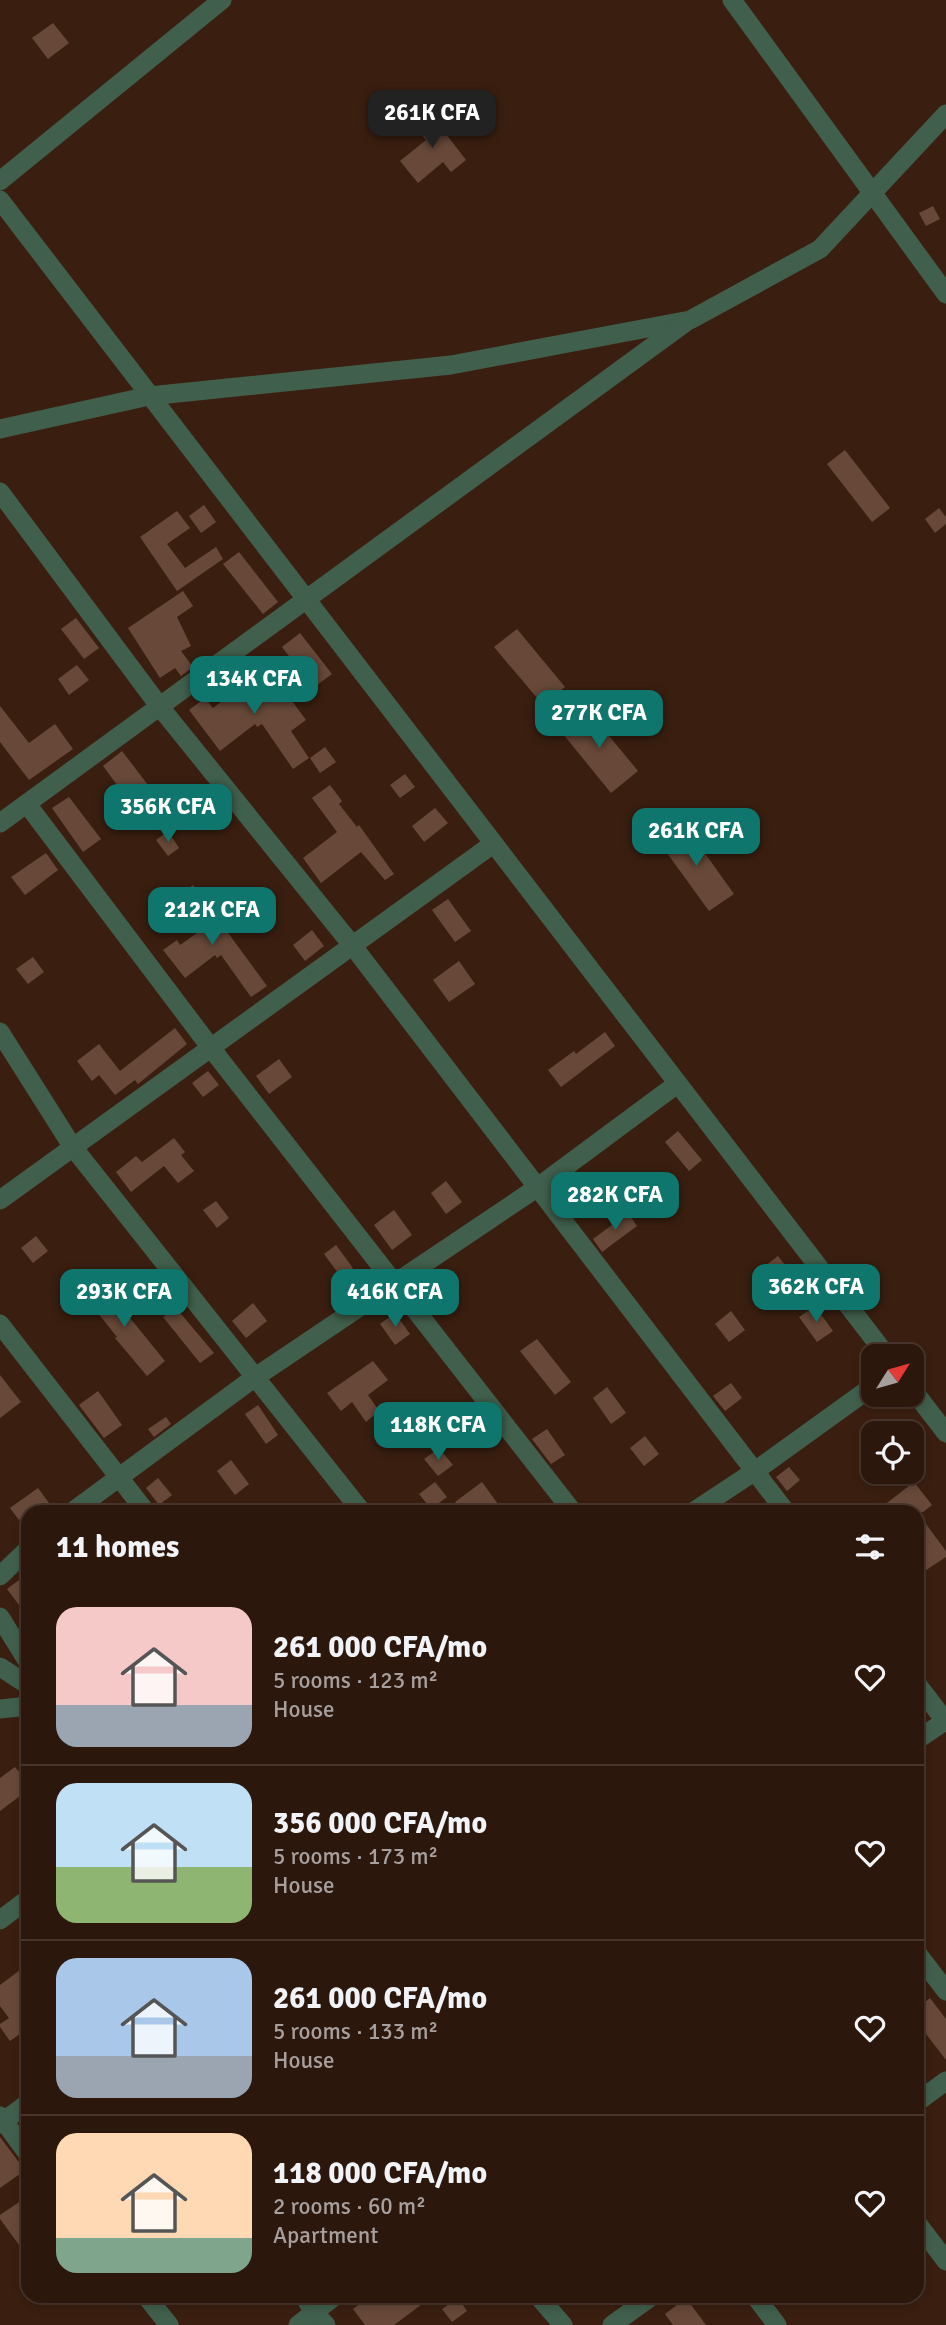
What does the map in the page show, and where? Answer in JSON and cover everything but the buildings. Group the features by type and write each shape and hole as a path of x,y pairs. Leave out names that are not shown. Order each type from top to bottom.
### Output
{"street":[{"path":"0,181 222,0"},
{"path":"732,0 946,293"},
{"path":"0,823 690,320 820,250 946,114"},
{"path":"4,213 308,600 878,1344"},
{"path":"0,429 149,396 451,365 690,320"},
{"path":"0,492 160,707 352,945 781,1505"},
{"path":"27,804 211,1048 568,1505"},
{"path":"0,1200 493,844"},
{"path":"0,1032 72,1146 356,1505"},
{"path":"81,1505 254,1378 538,1187 677,1084"},
{"path":"0,1324 140,1505"},
{"path":"704,1505 861,1395"},
{"path":"924,1405 946,1433"},
{"path":"0,1576 21,1556"},
{"path":"0,1617 21,1651"},
{"path":"0,1667 21,1680"},
{"path":"924,1693 946,1721 924,1735"},
{"path":"0,1709 21,1707"},
{"path":"0,1920 21,1904"},
{"path":"924,1962 946,1991"},
{"path":"924,2097 946,2081"},
{"path":"21,2108 1,2121 21,2145"},
{"path":"924,2232 946,2261"},
{"path":"152,2303 169,2325"},
{"path":"308,2303 318,2321"},
{"path":"298,2325 318,2321 330,2303"},
{"path":"544,2303 562,2325"},
{"path":"612,2325 642,2303"},
{"path":"760,2303 777,2325"}]}
